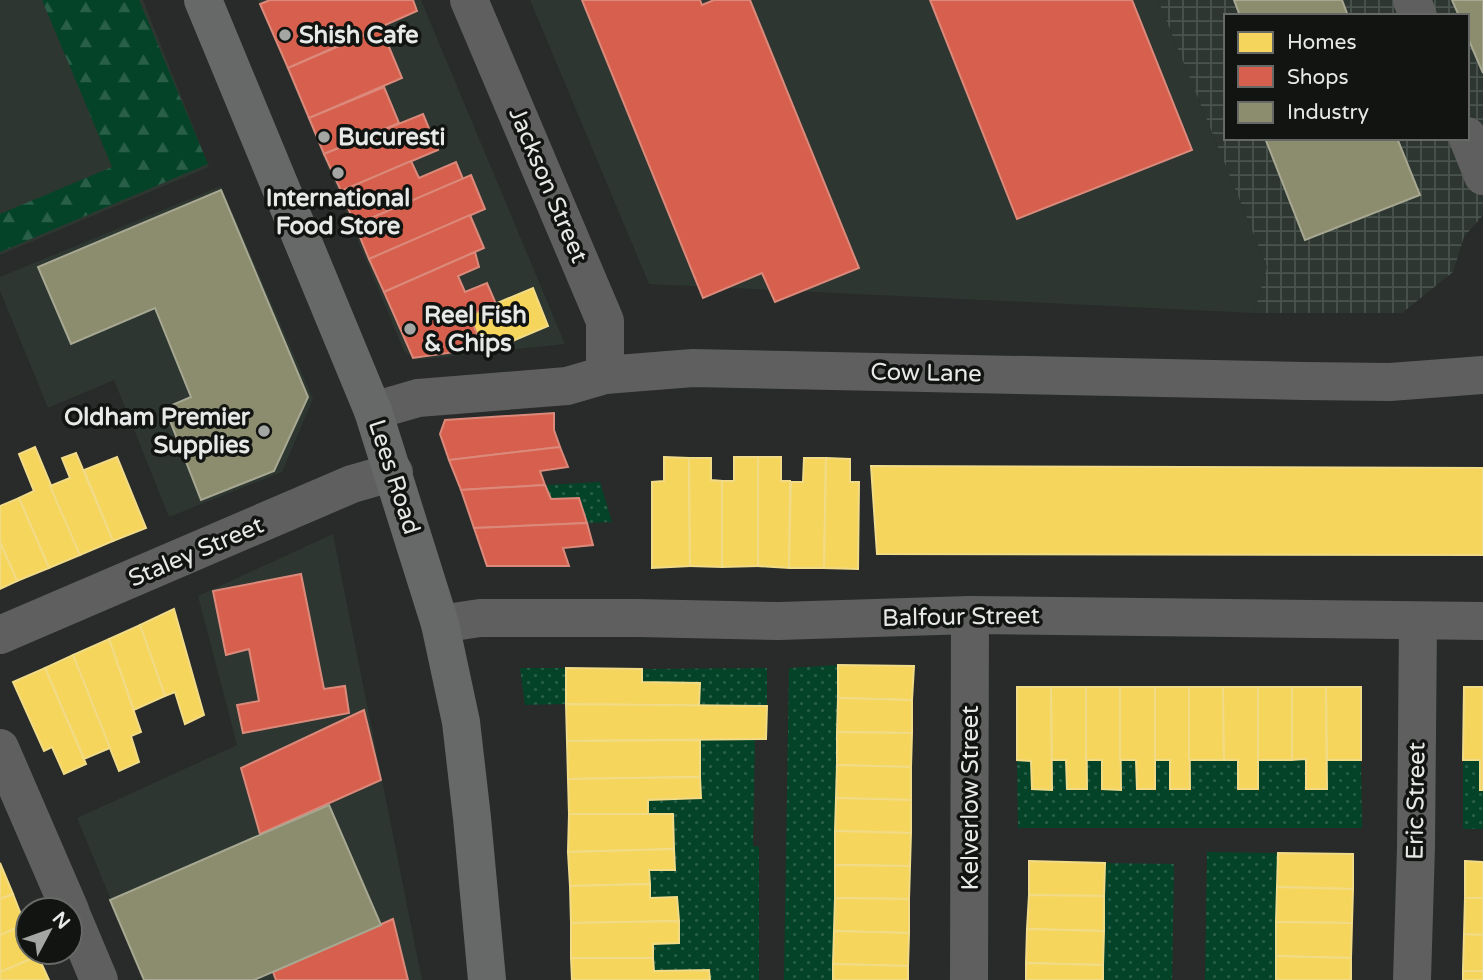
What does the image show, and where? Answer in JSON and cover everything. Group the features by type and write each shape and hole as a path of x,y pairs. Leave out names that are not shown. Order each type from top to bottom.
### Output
{"main road":[{"name":"Lees Road","path":"203,0 373,411 440,624 461,722 487,980"}],"street":[{"name":"Jackson Street","path":"469,0 605,321 605,375"},
{"path":"1469,140 1483,176"},
{"name":"Cow Lane","path":"373,411 418,398 566,386 605,375 694,368 1390,382 1483,375"},
{"name":"Staley Street","path":"0,635 352,485 394,472"},
{"name":"Balfour Street","path":"440,624 480,618 779,621 970,615 1483,621"},
{"name":"Kelverlow Street","path":"969,980 970,615"},
{"name":"Eric Street","path":"1412,980 1418,621"},
{"path":"0,748 64,896"},
{"path":"84,944 99,980"}],"shaded area":[{"path":"0,0 143,0 209,167 0,255"},
{"path":"258,0 421,0 565,344 416,360 404,351"},
{"path":"530,0 1158,0 1267,267 1254,313 649,284"},
{"path":"1158,0 1483,0 1483,215 1464,237 1453,272 1402,313 1254,313 1267,267"},
{"path":"221,186 313,399 282,472 169,517 114,380 48,408 0,291 0,277"},
{"path":"333,534 422,980 144,980 77,818 237,745 198,596"}],"green space":[{"path":"42,0 139,0 208,164 0,252 0,214 112,167"},
{"path":"600,482 612,522 587,523 578,498 551,499 545,485"},
{"path":"838,665 833,980 784,980 789,668"},
{"path":"520,668 566,668 566,704 525,705"},
{"path":"767,668 767,706 699,706 700,683 642,682 642,669"},
{"path":"755,739 753,846 759,847 759,980 710,980 709,970 654,971 653,944 679,921 677,897 650,898 649,870 675,870 673,814 648,814 648,800 700,798 700,740"},
{"path":"1306,759 1306,789 1327,789 1327,760 1361,760 1362,828 1018,828 1017,760 1031,761 1032,789 1051,790 1052,760 1066,760 1067,789 1086,789 1086,760 1102,760 1102,789 1120,790 1120,760 1136,760 1137,789 1155,789 1155,760 1170,760 1171,789 1190,789 1189,760 1238,760 1238,789 1258,789 1258,760"},
{"path":"1463,760 1480,760 1483,829 1463,829"},
{"path":"1207,852 1278,853 1276,980 1205,980"},
{"path":"1105,863 1174,864 1172,980 1103,980"}],"building: Homes":[{"path":"533,288 548,326 484,353 469,315"},
{"path":"35,447 80,555 49,568 19,498 34,491 19,454"},
{"path":"76,453 113,541 80,555 50,486 70,478 62,458"},
{"path":"117,457 146,528 113,541 84,470"},
{"path":"664,457 689,458 690,566 652,568 652,482 664,481"},
{"path":"734,457 758,457 758,566 722,567 722,481 734,481"},
{"path":"758,457 781,457 781,481 790,481 789,568 758,566"},
{"path":"689,458 711,458 711,480 722,481 722,567 690,566"},
{"path":"804,458 826,458 824,568 789,568 791,482 803,482"},
{"path":"826,458 850,459 850,482 859,482 858,569 824,568"},
{"path":"871,466 1483,468 1483,555 877,554"},
{"path":"19,498 49,568 17,581 0,542 0,506"},
{"path":"0,542 17,581 0,589"},
{"path":"174,609 204,715 185,724 175,692 165,696 140,625"},
{"path":"140,625 165,696 134,710 109,639"},
{"path":"109,639 141,732 131,736 139,762 119,771 73,655"},
{"path":"73,655 110,748 84,759 45,668"},
{"path":"838,665 914,666 912,700 838,698"},
{"path":"45,668 86,764 64,774 52,747 44,751 13,682"},
{"path":"566,668 642,669 642,682 700,683 699,706 566,704"},
{"path":"1017,687 1051,687 1052,790 1032,789 1031,761 1017,760"},
{"path":"1051,687 1086,687 1087,789 1067,789 1066,760 1052,760"},
{"path":"1086,687 1120,687 1121,790 1102,789 1102,760 1086,760"},
{"path":"1120,687 1155,687 1155,789 1137,789 1136,760 1120,760"},
{"path":"1155,687 1189,687 1190,789 1170,789 1170,760 1155,760"},
{"path":"1189,687 1223,687 1224,760 1189,760"},
{"path":"1223,687 1258,687 1258,789 1238,789 1238,760 1224,760"},
{"path":"1258,687 1292,687 1292,760 1258,760"},
{"path":"1292,687 1326,687 1327,789 1306,789 1306,759 1292,760"},
{"path":"1326,687 1361,687 1361,760 1327,760"},
{"path":"1464,687 1483,687 1483,790 1480,790 1480,760 1463,760"},
{"path":"838,698 912,700 912,733 837,732"},
{"path":"566,704 767,706 766,739 567,741"},
{"path":"837,732 912,733 911,767 837,765"},
{"path":"700,740 700,777 568,779 567,741"},
{"path":"837,765 911,767 911,800 836,798"},
{"path":"700,777 701,798 648,800 648,814 569,814 568,779"},
{"path":"836,798 911,800 911,833 835,831"},
{"path":"569,814 673,814 674,849 568,852"},
{"path":"835,831 911,833 910,866 835,865"},
{"path":"674,849 675,870 649,870 650,884 570,886 568,852"},
{"path":"1278,853 1353,854 1353,889 1277,887"},
{"path":"1029,861 1105,863 1104,896 1029,895"},
{"path":"1465,861 1483,862 1483,898 1465,898"},
{"path":"0,863 13,894 0,899"},
{"path":"835,865 910,866 909,899 835,898"},
{"path":"650,884 650,898 677,897 679,921 571,923 570,886"},
{"path":"1277,887 1353,889 1352,923 1276,922"},
{"path":"13,894 14,897 14,929 0,935 0,899"},
{"path":"1029,895 1104,896 1104,931 1027,929"},
{"path":"835,898 909,899 909,933 834,931"},
{"path":"1465,898 1483,898 1483,935 1464,934"},
{"path":"679,921 679,943 653,944 653,958 571,958 571,923"},
{"path":"1276,922 1352,923 1351,958 1276,956"},
{"path":"14,929 14,966 0,972 0,935"},
{"path":"1027,929 1104,931 1103,965 1026,963"},
{"path":"834,931 909,933 908,966 833,964"},
{"path":"1464,934 1483,935 1483,971 1463,971"},
{"path":"1276,956 1351,958 1351,980 1276,980"},
{"path":"571,958 653,958 654,971 709,970 710,980 572,980"},
{"path":"1026,963 1103,965 1103,980 1026,980"},
{"path":"833,964 908,966 908,980 833,980"},
{"path":"14,966 43,966 49,980 0,980 0,972"},
{"path":"1463,971 1483,971 1483,980 1463,980"}],"building: Shops":[{"path":"270,0 413,0 417,11 288,68 260,4"},
{"path":"582,0 700,0 702,5 714,0 750,0 859,268 775,302 762,273 703,298"},
{"path":"930,0 1132,0 1192,150 1017,219"},
{"path":"381,28 402,78 309,118 288,68"},
{"path":"384,87 399,123 324,154 309,118"},
{"path":"423,114 438,150 341,191 324,154"},
{"path":"411,161 419,178 456,162 463,179 355,225 341,191"},
{"path":"471,175 485,209 369,259 355,225"},
{"path":"470,215 484,248 384,292 369,259"},
{"path":"475,252 479,267 458,276 465,292 487,283 496,304 469,315 483,348 413,358 384,292"},
{"path":"554,413 554,430 560,447 449,460 440,434 445,420"},
{"path":"560,447 568,467 540,471 545,485 461,490 449,460"},
{"path":"545,485 551,499 579,498 587,523 474,528 461,490"},
{"path":"587,523 593,545 563,548 569,566 487,566 474,528"},
{"path":"301,574 324,689 345,686 349,713 243,733 237,705 259,701 249,649 226,655 213,591"},
{"path":"364,710 381,780 260,834 241,768"},
{"path":"393,919 408,980 276,980 273,972"}],"building: Industry":[{"path":"1234,0 1342,0 1347,14 1239,14"},
{"path":"1452,0 1483,0 1483,73 1469,41 1469,14 1458,14"},
{"path":"1266,140 1398,140 1420,195 1305,240"},
{"path":"221,190 308,397 274,471 201,500 165,408 191,397 155,308 71,344 38,267"},
{"path":"329,805 381,925 254,980 144,980 110,900"}],"place":[{"name":"Shish Cafe","path":"285,35"},
{"name":"Bucuresti","path":"324,137"},
{"name":"International Food Store","path":"338,173"},
{"name":"Reel Fish & Chips","path":"410,329"},
{"name":"Oldham Premier Supplies","path":"264,431"}]}
